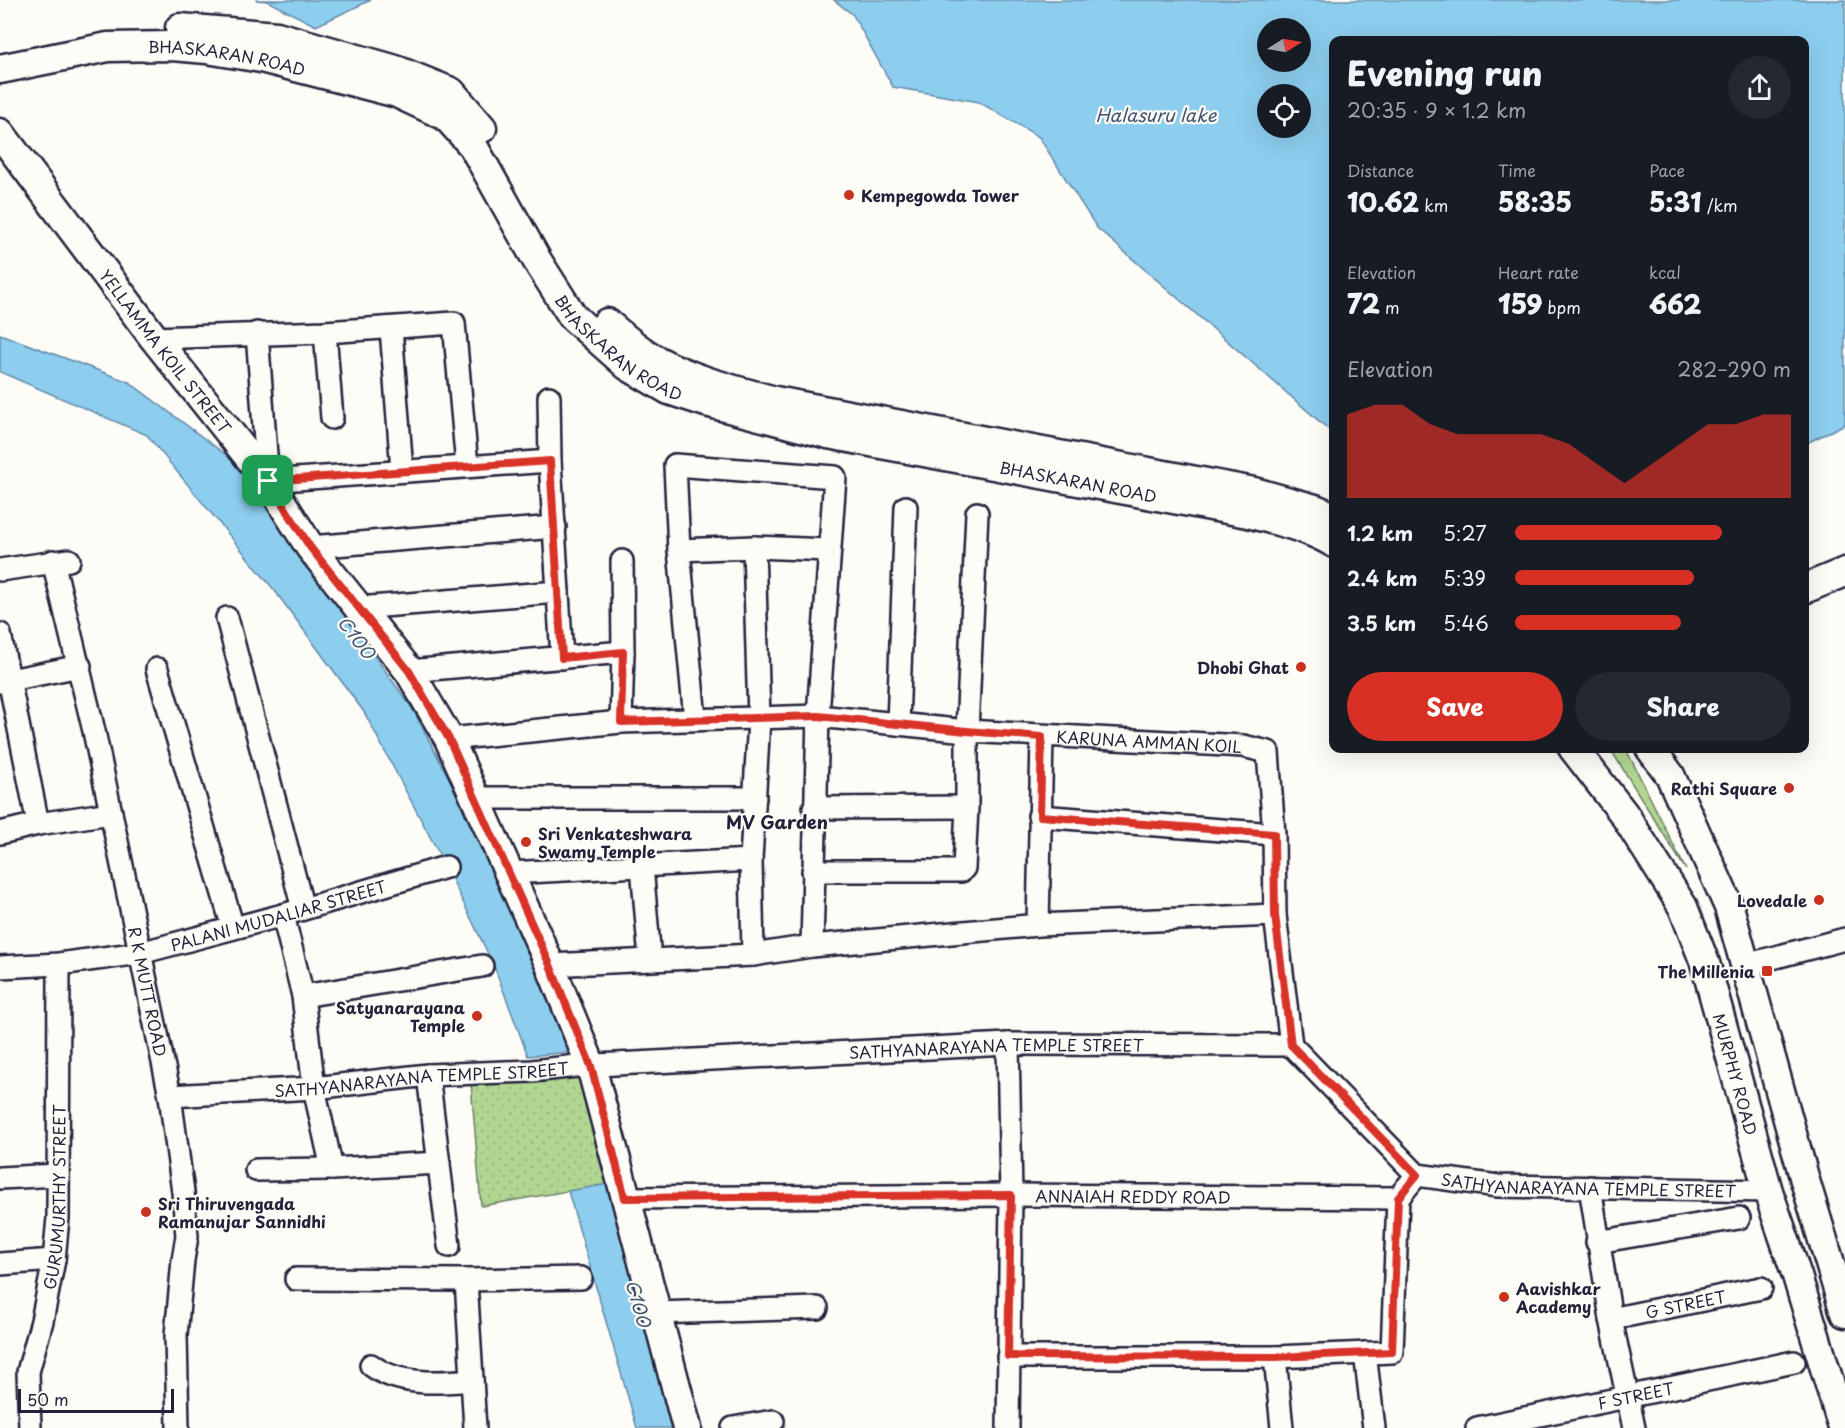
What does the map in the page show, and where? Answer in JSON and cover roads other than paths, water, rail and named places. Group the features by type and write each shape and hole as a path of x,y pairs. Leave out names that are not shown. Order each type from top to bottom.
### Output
{"main road":[{"name":"BHASKARAN ROAD","path":"0,51 106,28 202,29 278,36 399,82 446,116 473,146 538,262 573,316 627,366 669,390 828,434 1248,513 1304,528 1329,540"},
{"name":"BHASKARAN ROAD","path":"0,69 108,47 172,46 207,49 451,92 483,129 585,302 626,339 655,360 710,383 776,401 1254,492 1329,515"},
{"name":"YELLAMMA KOIL STREET","path":"0,133 154,338 268,481 310,547 409,671 449,739 550,965 625,1198 687,1428"},
{"path":"1809,587 1845,572"},
{"name":"MURPHY ROAD","path":"1577,753 1624,814 1683,907 1705,963 1768,1191 1797,1276 1843,1428"},
{"path":"1654,753 1670,776"},
{"path":"1663,753 1670,776 1729,907 1806,1184 1845,1313"}],"street":[{"path":"154,338 325,332 454,323 467,466"},
{"path":"391,328 402,471"},
{"path":"325,332 332,418"},
{"path":"257,333 268,481 550,461"},
{"path":"549,397 550,461 562,658"},
{"path":"695,719 679,550 675,465 835,477 818,716 812,946"},
{"path":"897,724 906,507"},
{"path":"813,871 962,870 964,868 967,731 977,513"},
{"path":"310,547 555,527"},
{"path":"679,550 754,547 829,550"},
{"path":"753,955 751,860 759,719 754,547"},
{"name":"R K MUTT ROAD","path":"0,570 61,561 80,666 170,1096 183,1192 187,1236 177,1335 178,1428"},
{"path":"621,722 622,561"},
{"path":"358,608 558,592"},
{"path":"227,618 293,912 314,1088 332,1169"},
{"path":"0,634 5,681 38,824"},
{"path":"409,671 623,652"},
{"path":"5,681 80,666"},
{"path":"157,669 233,928"},
{"name":"KARUNA AMMAN KOIL","path":"449,739 621,722 818,716 1042,737 1243,746 1269,752 1274,834 1275,915 1291,1045"},
{"path":"1038,925 1042,737"},
{"path":"476,798 755,798"},
{"path":"814,808 967,807"},
{"path":"0,833 38,824 111,813"},
{"path":"1040,816 1274,834"},
{"path":"509,873 751,860"},
{"path":"642,866 650,960"},
{"name":"PALANI MUDALIAR STREET","path":"0,967 59,963 140,952 293,912 446,867"},
{"path":"550,965 753,955 812,946 1038,925 1275,915"},
{"path":"1745,964 1845,939"},
{"name":"GURUMURTHY STREET","path":"30,1428 28,1372 42,1321 54,1260 58,1218 59,963"},
{"path":"303,996 482,966"},
{"path":"1008,1044 1011,1195 1008,1428"},
{"name":"SATHYANARAYANA TEMPLE STREET","path":"170,1096 314,1088 428,1075 1008,1044 1291,1045 1417,1175 1498,1186 1768,1191"},
{"path":"428,1075 449,1246"},
{"path":"256,1170 332,1169 439,1163"},
{"path":"0,1178 58,1174"},
{"path":"1008,1356 1275,1357 1392,1352 1398,1198 1417,1175"},
{"path":"1590,1187 1611,1320 1634,1428"},
{"name":"ANNAIAH REDDY ROAD","path":"625,1198 1011,1195 1398,1198"},
{"path":"1597,1242 1739,1218"},
{"path":"0,1264 54,1260"},
{"path":"296,1279 581,1278"},
{"path":"466,1280 475,1428"},
{"name":"G STREET","path":"1611,1320 1761,1288"},
{"path":"655,1313 817,1308"},
{"path":"1365,1353 1374,1428"},
{"path":"1275,1357 1282,1428"},
{"name":"F STREET","path":"1477,1428 1794,1362"},
{"path":"370,1365 389,1376 407,1380 440,1383 472,1380"},
{"path":"734,1428 773,1421"}],"water":[{"path":"256,0 371,0 316,26 267,1"},
{"name":"Halasuru lake","path":"834,0 1845,0 1845,424 1809,442 1809,36 1329,36 1329,430 1097,228 1039,137 979,102 893,87 853,15"},
{"name":"C100","path":"0,334 129,382 234,461 412,708 488,852 571,1052 528,1056 494,966 446,867 364,712 275,591 147,435 0,372"},
{"name":"C100","path":"609,1184 675,1428 637,1428 568,1191"}],"place":[{"name":"Kempegowda Tower","path":"849,195"},
{"name":"Dhobi Ghat","path":"1301,667"},
{"name":"Rathi Square","path":"1789,788"},
{"name":"Sri Venkateshwara Swamy Temple","path":"526,842"},
{"name":"Lovedale","path":"1819,900"},
{"name":"The Millenia","path":"1767,971"},
{"name":"Satyanarayana Temple","path":"477,1016"},
{"name":"Sri Thiruvengada Ramanujar Sannidhi","path":"146,1212"},
{"name":"Aavishkar Academy","path":"1504,1297"}],"district":[{"name":"MV Garden","path":"777,821"}]}
